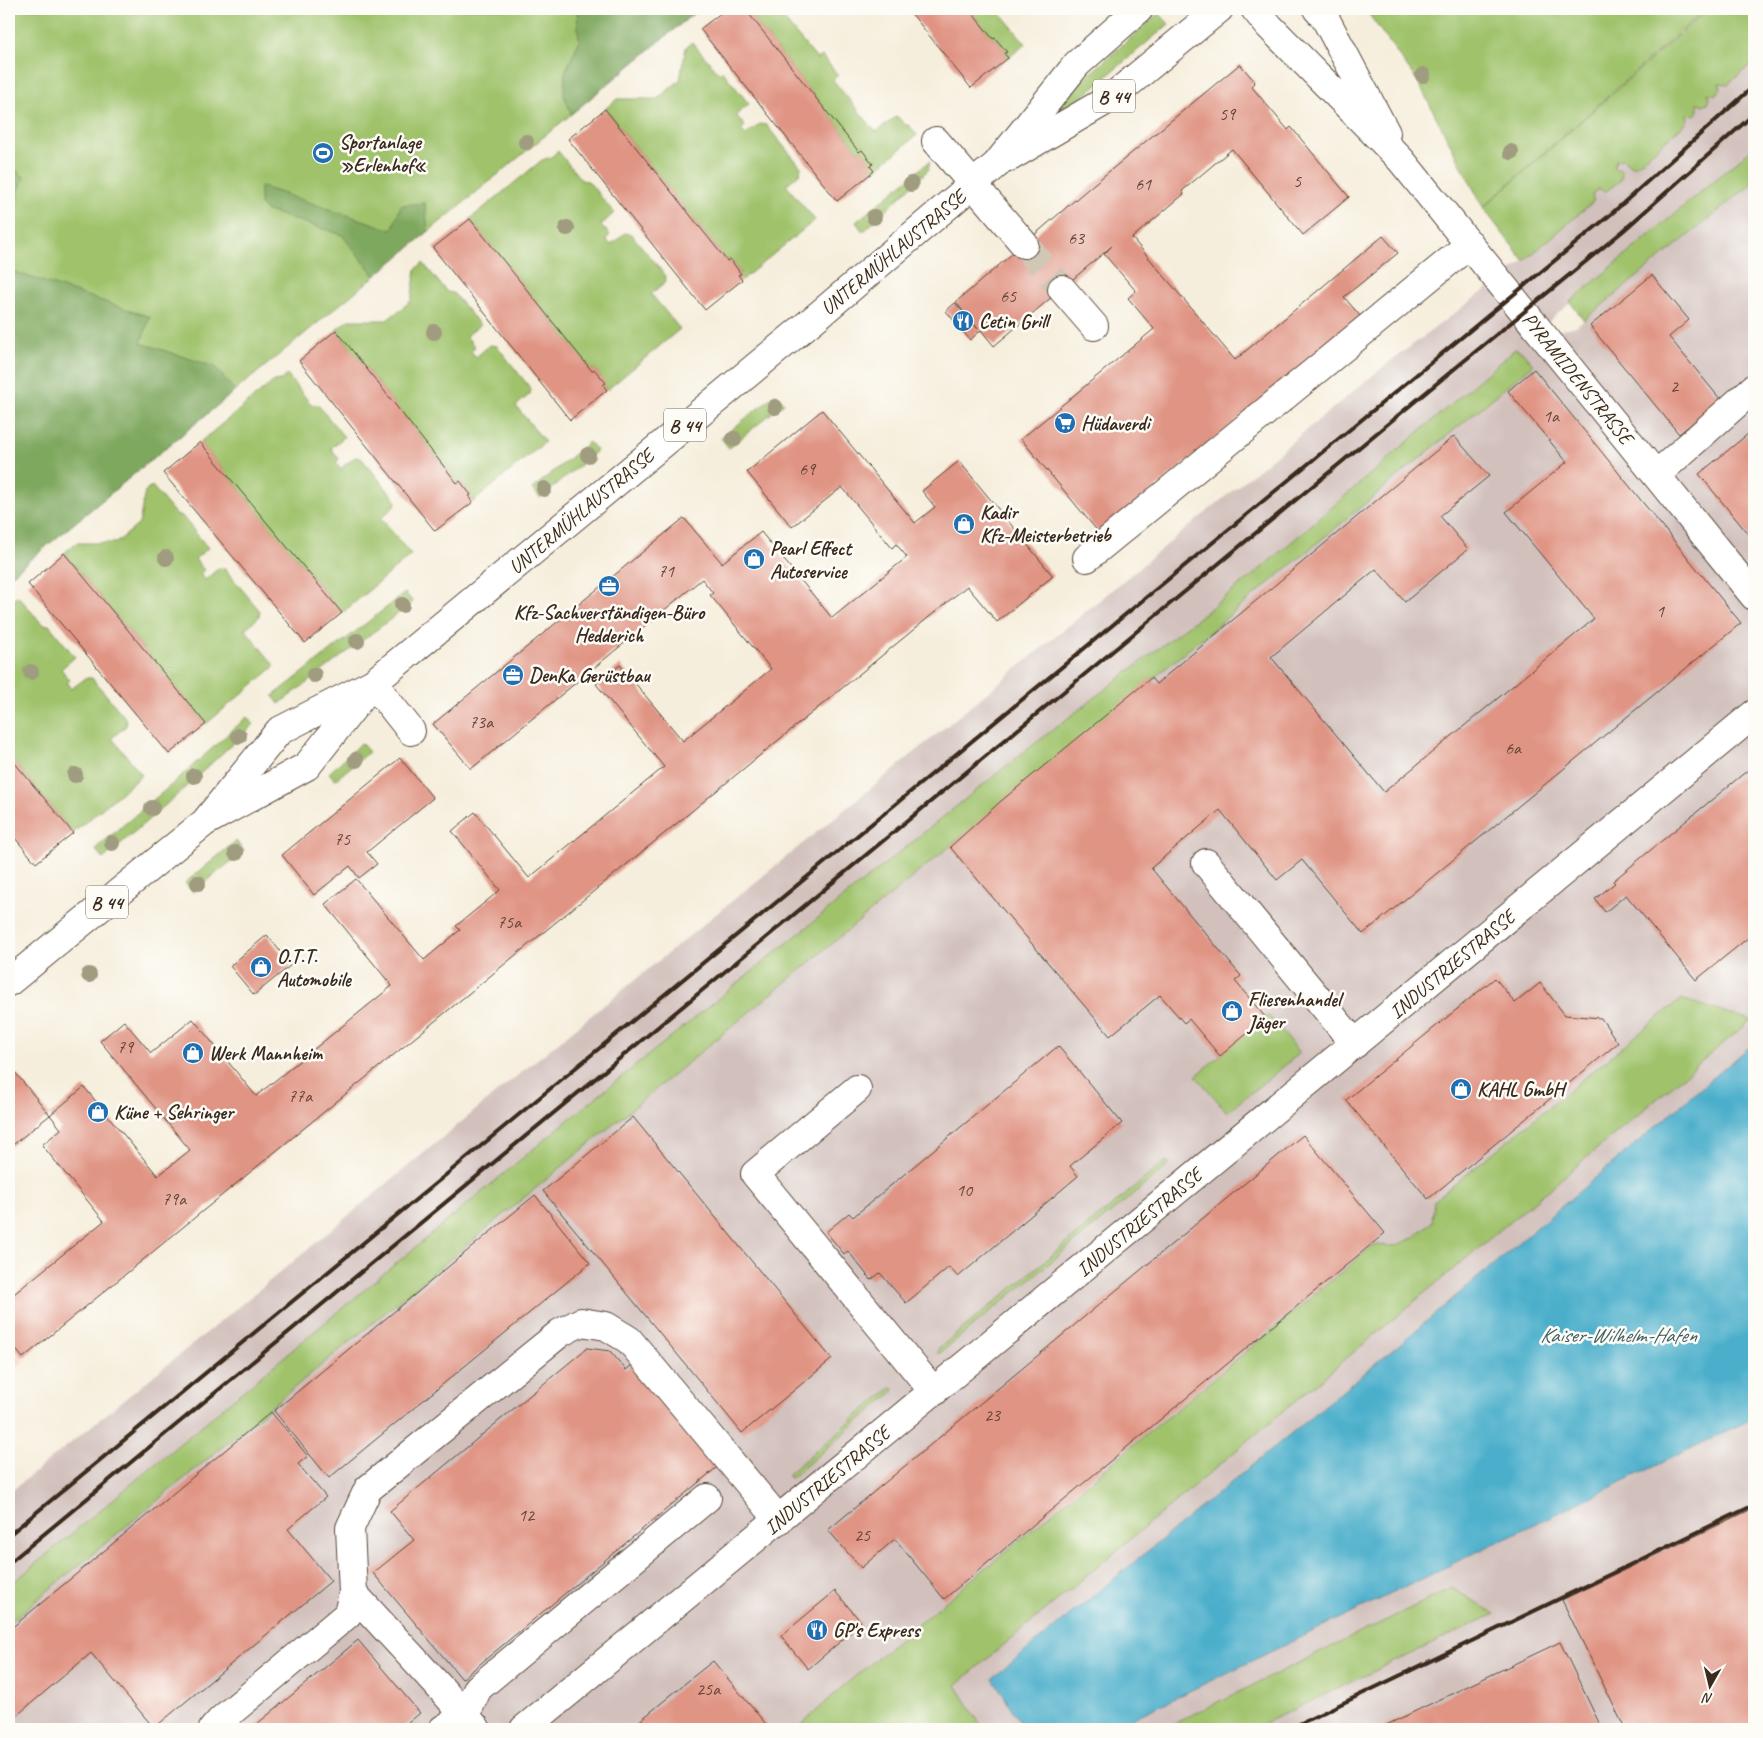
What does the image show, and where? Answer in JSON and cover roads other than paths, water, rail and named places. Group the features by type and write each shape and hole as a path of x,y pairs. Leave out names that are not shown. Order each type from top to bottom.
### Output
{"street":[{"name":"UNTERMÜHLAUSTRASSE","path":"996,165 1077,64 1140,9"},
{"name":"UNTERMÜHLAUSTRASSE","path":"9,982 205,822 307,766 373,683 820,314 973,184 996,165 1112,97 1219,9"},
{"name":"PYRAMIDENSTRASSE","path":"1255,9 1269,26 1401,160 1754,596"},
{"name":"PYRAMIDENSTRASSE","path":"1317,9 1325,18 1401,160"},
{"path":"936,141 1024,244"},
{"path":"1087,558 1470,244"},
{"path":"1062,288 1094,326"},
{"path":"1656,475 1754,388"},
{"name":"UNTERMÜHLAUSTRASSE","path":"205,822 279,731 373,683"},
{"path":"373,683 411,732"},
{"name":"INDUSTRIESTRASSE","path":"524,1729 1754,714"},
{"path":"1206,863 1355,1044"},
{"path":"857,1089 756,1174 934,1392"},
{"path":"214,1729 221,1720 348,1614 353,1592 350,1528 368,1489 560,1333 581,1322 606,1326 630,1340 779,1520"},
{"path":"353,1592 462,1725 478,1688 707,1498"}],"water":[{"name":"Kaiser-Wilhelm-Hafen","path":"1754,1043 1754,1418 1111,1729 1024,1729 993,1678 1395,1348"}],"tunnel":[{"path":"1024,244 1062,289"}],"railway":[{"path":"9,1535 1610,215 1754,86"},
{"path":"9,1563 1623,231 1754,114"},
{"path":"1289,1729 1754,1505"}],"place":[{"name":"Sportanlage »Erlenhof«","path":"323,153"},
{"name":"Cetin Grill","path":"963,321"},
{"name":"Hüdaverdi","path":"1065,423"},
{"name":"Kadir Kfz-Meisterbetrieb","path":"964,524"},
{"name":"Pearl Effect Autoservice","path":"754,559"},
{"name":"Kfz-Sachverständigen-Büro Hedderich","path":"609,586"},
{"name":"DenKa Gerüstbau","path":"513,675"},
{"name":"O.T.T. Automobile","path":"261,967"},
{"name":"Fliesenhandel Jäger","path":"1232,1011"},
{"name":"Werk Mannheim","path":"193,1053"},
{"name":"KAHL GmbH","path":"1461,1089"},
{"name":"Küne + Sehringer","path":"98,1112"},
{"name":"GP's Express","path":"817,1630"}]}
